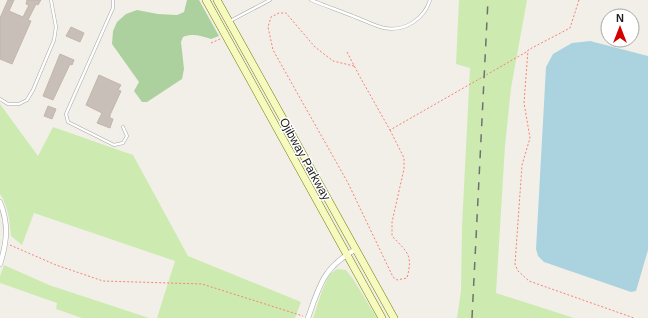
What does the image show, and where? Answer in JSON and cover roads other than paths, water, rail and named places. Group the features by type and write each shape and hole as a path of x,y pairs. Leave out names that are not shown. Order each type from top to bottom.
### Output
{"main road":[{"name":"Ojibway Parkway","path":"206,0 382,318"},
{"name":"Ojibway Parkway","path":"217,0 394,318"}],"street":[{"path":"0,202 6,224 6,243 0,264"},
{"path":"308,318 322,280 336,262 356,249"}],"lane":[{"path":"0,99 8,104 19,104 27,100 33,90 54,40 56,27 51,0"},
{"path":"113,0 113,8 66,114 68,122 114,145 123,143 127,136 123,127"},
{"path":"225,35 230,24 270,0"},
{"path":"311,0 384,28 397,28 408,25 418,19 425,12 430,0"}],"water":[{"path":"590,41 600,44 600,48 617,48 648,56 648,250 636,291 631,292 544,262 538,256 536,249 546,67 553,54 572,43"}],"railway":[{"path":"472,318 488,0"}]}
